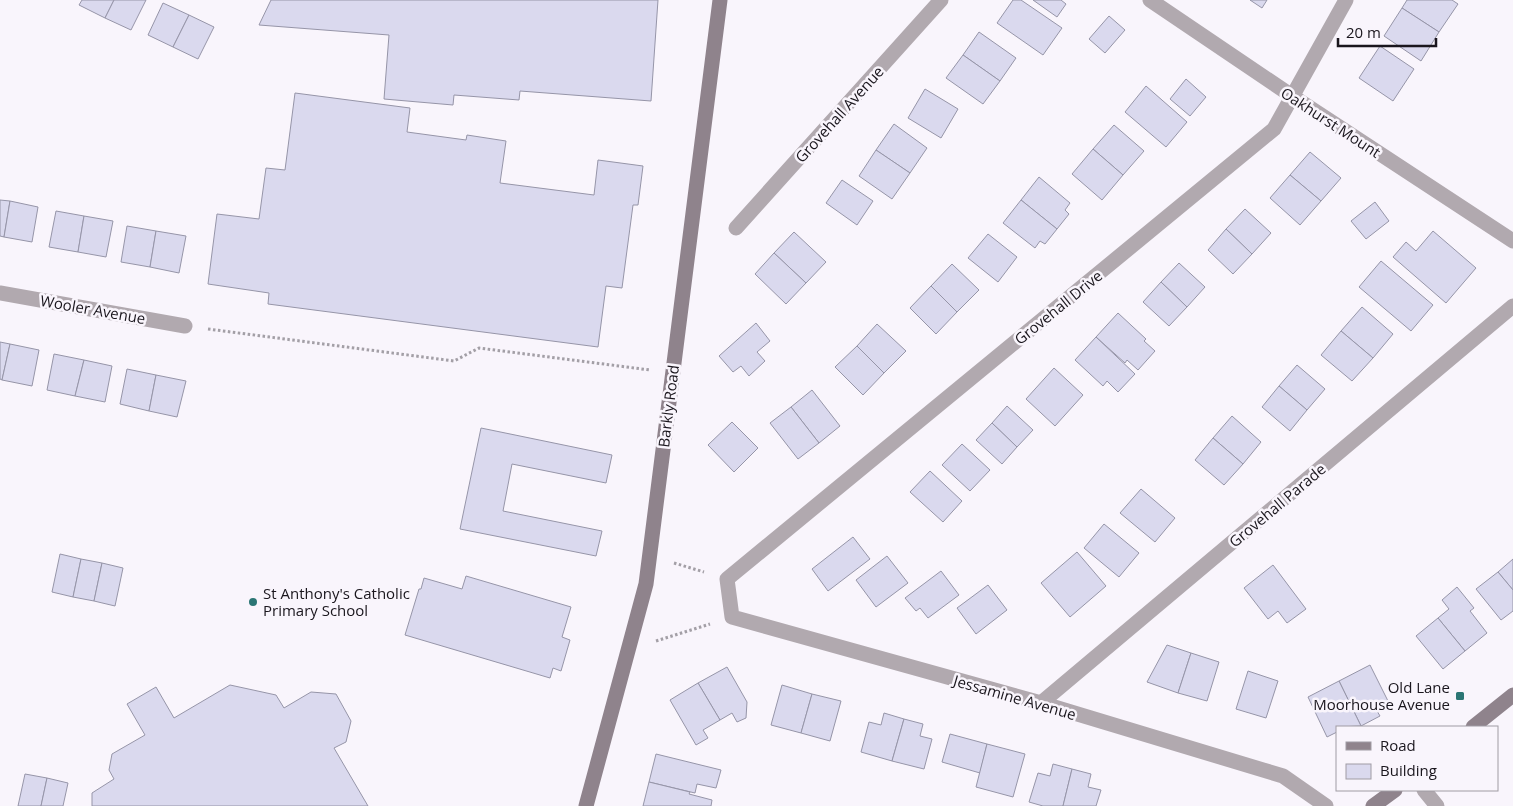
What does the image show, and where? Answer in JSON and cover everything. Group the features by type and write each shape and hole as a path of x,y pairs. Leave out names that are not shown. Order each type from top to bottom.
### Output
{"street":[{"name":"Barkly Road","path":"586,806 646,584 720,0"},
{"name":"Grovehall Avenue","path":"736,228 941,0"},
{"name":"Oakhurst Mount","path":"1150,0 1513,241"},
{"name":"Grovehall Drive","path":"727,579 1274,129 1346,0"},
{"name":"Wooler Avenue","path":"0,293 186,326"},
{"name":"Grovehall Parade","path":"1040,704 1513,306"},
{"path":"727,579 732,617"},
{"name":"Jessamine Avenue","path":"732,617 1040,704 1283,776 1326,806"},
{"path":"1474,726 1513,696"},
{"path":"1374,806 1394,791"},
{"path":"1425,791 1437,806"}],"path":[{"path":"186,326 454,361 479,348 672,373"},
{"path":"649,556 727,579"},
{"path":"628,649 732,617"}],"building":[{"path":"82,0 114,0 105,18 79,5"},
{"path":"114,0 146,0 131,30 105,18"},
{"path":"271,0 658,0 651,101 520,91 519,100 454,95 453,105 384,99 389,35 259,25"},
{"path":"1013,0 1021,0 1062,28 1043,55 997,23"},
{"path":"1033,0 1061,0 1066,4 1057,17"},
{"path":"1250,0 1267,0 1262,8"},
{"path":"1407,0 1452,0 1458,4 1439,32 1402,8"},
{"path":"163,3 189,15 173,47 148,35"},
{"path":"1402,8 1439,32 1421,61 1384,36"},
{"path":"189,15 214,27 198,59 173,47"},
{"path":"1109,16 1125,30 1105,53 1089,39"},
{"path":"979,32 1016,58 1000,81 963,55"},
{"path":"1380,46 1414,69 1393,101 1359,78"},
{"path":"963,55 1000,81 983,104 946,78"},
{"path":"1186,79 1206,97 1190,116 1170,99"},
{"path":"1146,86 1187,122 1166,147 1125,112"},
{"path":"925,89 958,109 941,138 908,118"},
{"path":"295,93 410,108 407,132 466,140 467,135 506,141 500,183 594,195 598,160 643,166 638,205 633,205 622,288 606,286 598,347 268,304 269,293 208,284 217,214 259,219 266,168 285,170"},
{"path":"894,124 927,148 910,173 876,150"},
{"path":"1114,125 1144,151 1123,175 1093,149"},
{"path":"1093,149 1123,175 1102,200 1072,174"},
{"path":"876,150 910,173 892,199 859,176"},
{"path":"1310,152 1341,178 1321,201 1290,175"},
{"path":"1290,175 1321,201 1300,225 1270,198"},
{"path":"1039,177 1070,203 1065,210 1069,214 1057,229 1021,200"},
{"path":"842,180 873,201 857,225 826,203"},
{"path":"0,200 10,201 4,237 0,236"},
{"path":"1021,200 1057,229 1045,244 1040,241 1035,248 1003,223"},
{"path":"10,201 38,207 32,242 4,237"},
{"path":"1375,202 1389,221 1366,239 1351,221"},
{"path":"1245,209 1271,233 1252,254 1226,229"},
{"path":"56,211 84,216 78,252 49,247"},
{"path":"84,216 113,221 106,257 78,252"},
{"path":"127,226 156,231 150,267 121,262"},
{"path":"1226,229 1252,254 1233,274 1208,250"},
{"path":"156,231 186,236 179,273 150,267"},
{"path":"1433,231 1476,268 1446,303 1393,257 1406,242 1416,251"},
{"path":"794,232 826,262 806,283 774,253"},
{"path":"988,234 1017,257 998,282 968,258"},
{"path":"774,253 806,283 786,304 755,274"},
{"path":"1381,261 1433,305 1411,331 1359,287"},
{"path":"1179,263 1205,287 1187,307 1161,282"},
{"path":"952,264 979,290 957,312 931,286"},
{"path":"1161,282 1187,307 1169,326 1143,302"},
{"path":"931,286 957,312 936,334 910,308"},
{"path":"1362,307 1393,334 1373,358 1341,331"},
{"path":"1118,313 1146,339 1144,341 1155,351 1138,370 1127,360 1125,363 1096,337"},
{"path":"756,323 770,341 757,352 765,361 749,376 741,366 733,372 719,356"},
{"path":"877,324 906,351 884,373 857,346"},
{"path":"1341,331 1373,358 1352,381 1321,355"},
{"path":"1096,337 1135,374 1118,392 1107,381 1103,386 1075,360"},
{"path":"0,342 10,344 2,380 0,379"},
{"path":"10,344 39,350 32,386 2,380"},
{"path":"857,346 884,373 863,395 835,367"},
{"path":"54,354 84,360 75,396 47,390"},
{"path":"84,360 112,366 105,402 75,396"},
{"path":"1297,365 1325,389 1307,410 1279,386"},
{"path":"1054,368 1083,395 1055,426 1026,399"},
{"path":"127,369 156,375 149,411 120,404"},
{"path":"156,375 186,381 177,417 149,411"},
{"path":"1279,386 1307,410 1290,431 1262,407"},
{"path":"812,390 840,426 819,443 791,407"},
{"path":"1007,406 1033,430 1017,447 992,423"},
{"path":"791,407 819,443 798,459 770,423"},
{"path":"1232,416 1261,442 1243,464 1213,438"},
{"path":"732,422 758,448 734,472 708,445"},
{"path":"992,423 1017,447 1002,464 976,440"},
{"path":"481,428 612,455 606,483 512,464 503,511 602,531 596,556 460,529"},
{"path":"1213,438 1243,464 1224,485 1195,460"},
{"path":"962,444 990,470 970,491 942,465"},
{"path":"930,471 962,501 943,522 910,492"},
{"path":"1141,489 1175,518 1155,542 1120,513"},
{"path":"1104,524 1139,553 1119,577 1084,548"},
{"path":"853,537 870,559 828,591 812,569"},
{"path":"1077,552 1106,586 1070,617 1041,583"},
{"path":"60,554 81,559 73,597 52,592"},
{"path":"887,556 908,583 876,607 856,580"},
{"path":"81,559 102,563 94,601 73,597"},
{"path":"1513,559 1513,590 1498,572"},
{"path":"102,563 123,568 115,606 94,601"},
{"path":"1273,565 1306,609 1287,623 1278,611 1268,619 1244,588"},
{"path":"941,571 959,595 928,618 920,608 916,611 905,598"},
{"path":"1498,572 1513,590 1513,611 1501,620 1476,589"},
{"path":"466,576 571,607 562,637 570,640 561,671 553,668 550,678 405,635 424,578 462,589"},
{"path":"988,585 1007,610 976,634 957,608"},
{"path":"1457,587 1474,608 1470,611 1487,633 1465,651 1438,618 1449,609 1442,600"},
{"path":"1438,618 1465,651 1443,669 1416,636"},
{"path":"1167,645 1191,653 1178,693 1147,682"},
{"path":"1191,653 1219,662 1207,701 1178,693"},
{"path":"1370,665 1390,705 1377,711 1380,716 1361,726 1339,681"},
{"path":"727,667 747,702 746,718 737,722 732,713 720,720 698,683"},
{"path":"1248,671 1278,681 1266,718 1236,709"},
{"path":"1339,681 1361,726 1336,726 1336,732 1327,737 1308,697"},
{"path":"698,683 720,720 703,730 708,738 696,745 670,700"},
{"path":"230,685 276,695 284,708 311,692 336,694 351,721 346,742 334,748 368,806 92,806 92,793 114,779 109,770 112,754 145,735 127,704 156,687 174,718"},
{"path":"782,685 812,694 801,733 771,725"},
{"path":"812,694 841,701 830,741 801,733"},
{"path":"884,713 904,719 892,761 861,752 869,722 881,725"},
{"path":"904,719 923,724 920,736 932,739 924,769 892,761"},
{"path":"950,734 987,744 980,773 942,762"},
{"path":"987,744 1025,754 1013,797 976,787"},
{"path":"656,754 721,770 716,788 697,784 695,793 649,782"},
{"path":"1053,764 1072,769 1063,806 1043,806 1029,802 1038,773 1050,776"},
{"path":"1072,769 1091,774 1088,787 1101,790 1096,806 1063,806"},
{"path":"25,774 47,778 41,806 18,806"},
{"path":"47,778 68,783 63,806 41,806"},
{"path":"649,782 690,792 689,794 712,800 711,806 643,806"}],"place":[{"name":"St Anthony's Catholic Primary School","path":"253,602"},
{"name":"Old Lane Moorhouse Avenue","path":"1460,696"}]}
